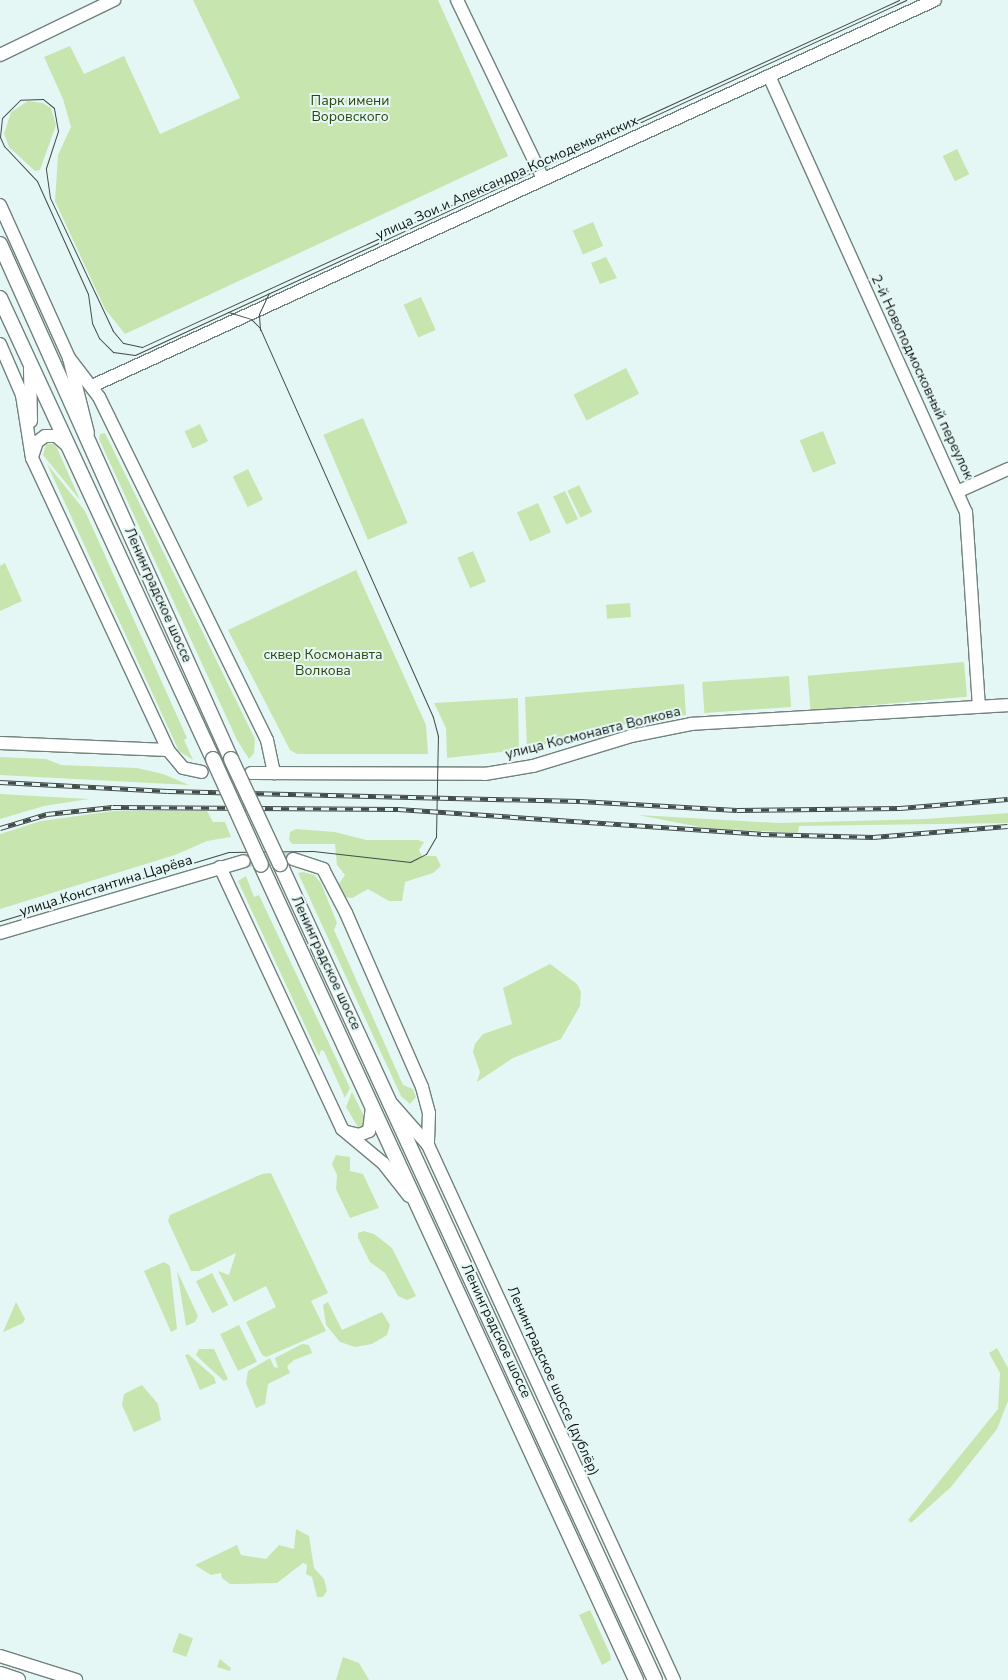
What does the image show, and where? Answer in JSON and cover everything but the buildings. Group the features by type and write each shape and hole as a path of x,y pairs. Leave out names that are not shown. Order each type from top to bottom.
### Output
{"main road":[{"path":"0,55 114,0"},
{"path":"457,0 543,179"},
{"name":"улица Зои и Александра Космодемьянских","path":"92,386 935,0"},
{"name":"2-й Новоподмосковный переулок","path":"769,76 959,491 969,528 978,707"},
{"path":"0,205 69,358 90,443"},
{"name":"Ленинградское шоссе","path":"0,244 231,759 287,862 396,1108 655,1680"},
{"name":"Ленинградское шоссе","path":"0,298 636,1680"},
{"path":"0,344 22,395 32,457 168,750 184,768 202,772"},
{"path":"69,358 92,386 267,740 274,773"},
{"path":"28,360 33,387 28,441"},
{"path":"86,423 93,413 109,421"},
{"path":"32,457 37,442 46,436 56,436 68,446"},
{"path":"959,491 1008,468"},
{"name":"улица Космонавта Волкова","path":"251,772 485,774 532,766 631,736 691,724 1008,705"},
{"path":"0,743 168,750"},
{"name":"улица Константина Царёва","path":"0,933 244,861"},
{"path":"287,862 314,863 327,873 424,1093 429,1113 428,1145"},
{"path":"220,867 342,1129 383,1163 424,1219"},
{"path":"396,1108 411,1115 421,1110 424,1093"},
{"path":"342,1129 359,1135 369,1131 372,1124 372,1104"},
{"name":"Ленинградское шоссе (дублёр)","path":"396,1108 428,1145 674,1680"},
{"path":"611,1581 660,1653"},
{"path":"608,1621 631,1680"},
{"path":"0,1656 76,1680"},
{"path":"0,1674 18,1680"}],"green space":[{"name":"Парк имени Воровского","path":"193,0 438,0 508,156 125,334 105,309 55,201 58,155 71,127 63,99 44,57 70,46 84,74 124,56 160,134 240,98"},
{"path":"28,101 43,103 51,108 56,125 40,170 35,171 9,147 4,134 11,112"},
{"path":"957,149 969,174 955,181 943,156"},
{"path":"593,222 603,246 583,255 573,231"},
{"path":"606,257 617,278 600,284 591,263"},
{"path":"421,297 436,330 418,338 404,305"},
{"path":"626,368 639,394 587,421 573,395"},
{"path":"363,418 408,523 368,540 323,435"},
{"path":"200,424 208,441 193,448 185,431"},
{"path":"823,431 836,463 813,473 800,440"},
{"path":"105,433 255,739 254,753 249,759 237,740 99,439 100,434"},
{"path":"46,444 54,444 57,448 80,500 43,455"},
{"path":"47,464 85,511 187,738 184,740 193,760 179,751"},
{"path":"248,469 263,500 248,507 233,476"},
{"path":"579,485 592,512 580,518 567,491"},
{"path":"565,491 578,519 566,525 553,496"},
{"path":"538,503 551,532 530,542 517,512"},
{"path":"473,551 486,581 470,588 457,558"},
{"path":"5,563 22,601 0,611 0,566"},
{"name":"сквер Космонавта Волкова","path":"356,570 426,725 428,754 297,754 290,750 228,630"},
{"path":"630,603 631,617 607,619 606,605"},
{"path":"964,662 967,697 811,711 808,676"},
{"path":"789,676 791,707 704,713 702,682"},
{"path":"684,684 686,715 644,720 527,749 525,697"},
{"path":"518,698 519,750 447,758 446,728 434,703"},
{"path":"0,757 46,759 61,765 137,768 163,774 189,785 0,775"},
{"path":"0,794 89,799 44,806 0,819"},
{"path":"113,811 207,811 213,822 225,822 231,837 207,841 175,855 0,909 0,834 41,821"},
{"path":"1008,813 1008,823 799,826 798,833 705,828 638,815 779,823 925,819"},
{"path":"296,829 335,832 366,840 418,840 424,842 419,850 422,856 436,856 441,866 433,873 405,882 402,901 389,901 368,889 352,898 343,897 338,885 345,875 337,865 335,844 292,844 289,840 290,832"},
{"path":"303,872 314,875 321,883 337,923 334,930 403,1085 413,1089 416,1097 410,1104 401,1096 298,873"},
{"path":"246,876 254,897 259,895 350,1088 345,1098 324,1051 321,1050 319,1056 238,881"},
{"path":"550,964 577,984 581,992 580,1006 561,1039 513,1058 477,1082 480,1072 473,1052 475,1044 483,1034 512,1024 503,988"},
{"path":"352,1092 366,1120 359,1129 346,1107"},
{"path":"336,1155 350,1157 350,1171 363,1174 379,1208 350,1218 336,1189 337,1175 332,1164"},
{"path":"271,1173 328,1293 311,1301 326,1331 266,1357 262,1355 246,1322 276,1307 266,1286 234,1302 218,1271 229,1275 236,1253 199,1271 191,1271 168,1221 170,1215 262,1174"},
{"path":"364,1231 374,1234 392,1248 416,1296 407,1300 398,1296 385,1273 370,1262 358,1238 358,1233"},
{"path":"164,1262 170,1266 177,1329 171,1332 144,1271"},
{"path":"177,1271 198,1316 195,1322 186,1326"},
{"path":"212,1273 228,1305 212,1313 196,1281"},
{"path":"16,1302 25,1319 23,1323 3,1332"},
{"path":"328,1302 342,1330 382,1312 390,1325 387,1335 372,1344 355,1347 340,1342 326,1325 323,1305"},
{"path":"239,1325 257,1362 238,1371 220,1334"},
{"path":"302,1344 309,1345 312,1353 294,1360 287,1366 290,1373 268,1384 265,1404 256,1408 246,1383 248,1371 270,1358 274,1367 278,1368 275,1358"},
{"path":"997,1348 1008,1368 1008,1401 997,1429 951,1487 911,1523 908,1520 998,1409 1000,1373 989,1353"},
{"path":"199,1349 214,1349 228,1379 224,1381 196,1355"},
{"path":"188,1354 214,1377 216,1383 200,1390 185,1355"},
{"path":"142,1385 158,1404 161,1420 134,1432 122,1405 124,1394"},
{"path":"296,1529 309,1536 314,1568 324,1579 327,1591 323,1597 317,1597 312,1577 306,1574 307,1565 303,1563 277,1583 239,1584 230,1584 222,1578 221,1573 211,1575 195,1565 237,1545 241,1555 266,1559 279,1545 294,1549"},
{"path":"590,1610 610,1654 611,1660 602,1665 579,1615"},
{"path":"179,1633 193,1638 186,1657 172,1652"},
{"path":"343,1657 359,1663 369,1680 336,1680"},
{"path":"220,1659 231,1668 230,1671 217,1667"}],"tunnel":[{"path":"244,861 293,859"}],"tram line":[{"path":"899,0 142,347 123,343 113,331 50,198 46,168 58,131 54,108 43,99 20,100 2,118 0,137 4,146 37,181 88,294 92,323 99,338 113,352 135,355 906,0"},
{"path":"260,330 259,314 269,293"},
{"path":"0,921 228,852 313,851 410,862 426,854 436,837 438,736 433,717 259,327 251,319 228,312"}],"railway":[{"path":"0,782 168,791 580,801 737,810 900,808 1008,799"},
{"path":"0,828 47,814 113,807 398,809 761,834 873,837 1008,826"}]}
